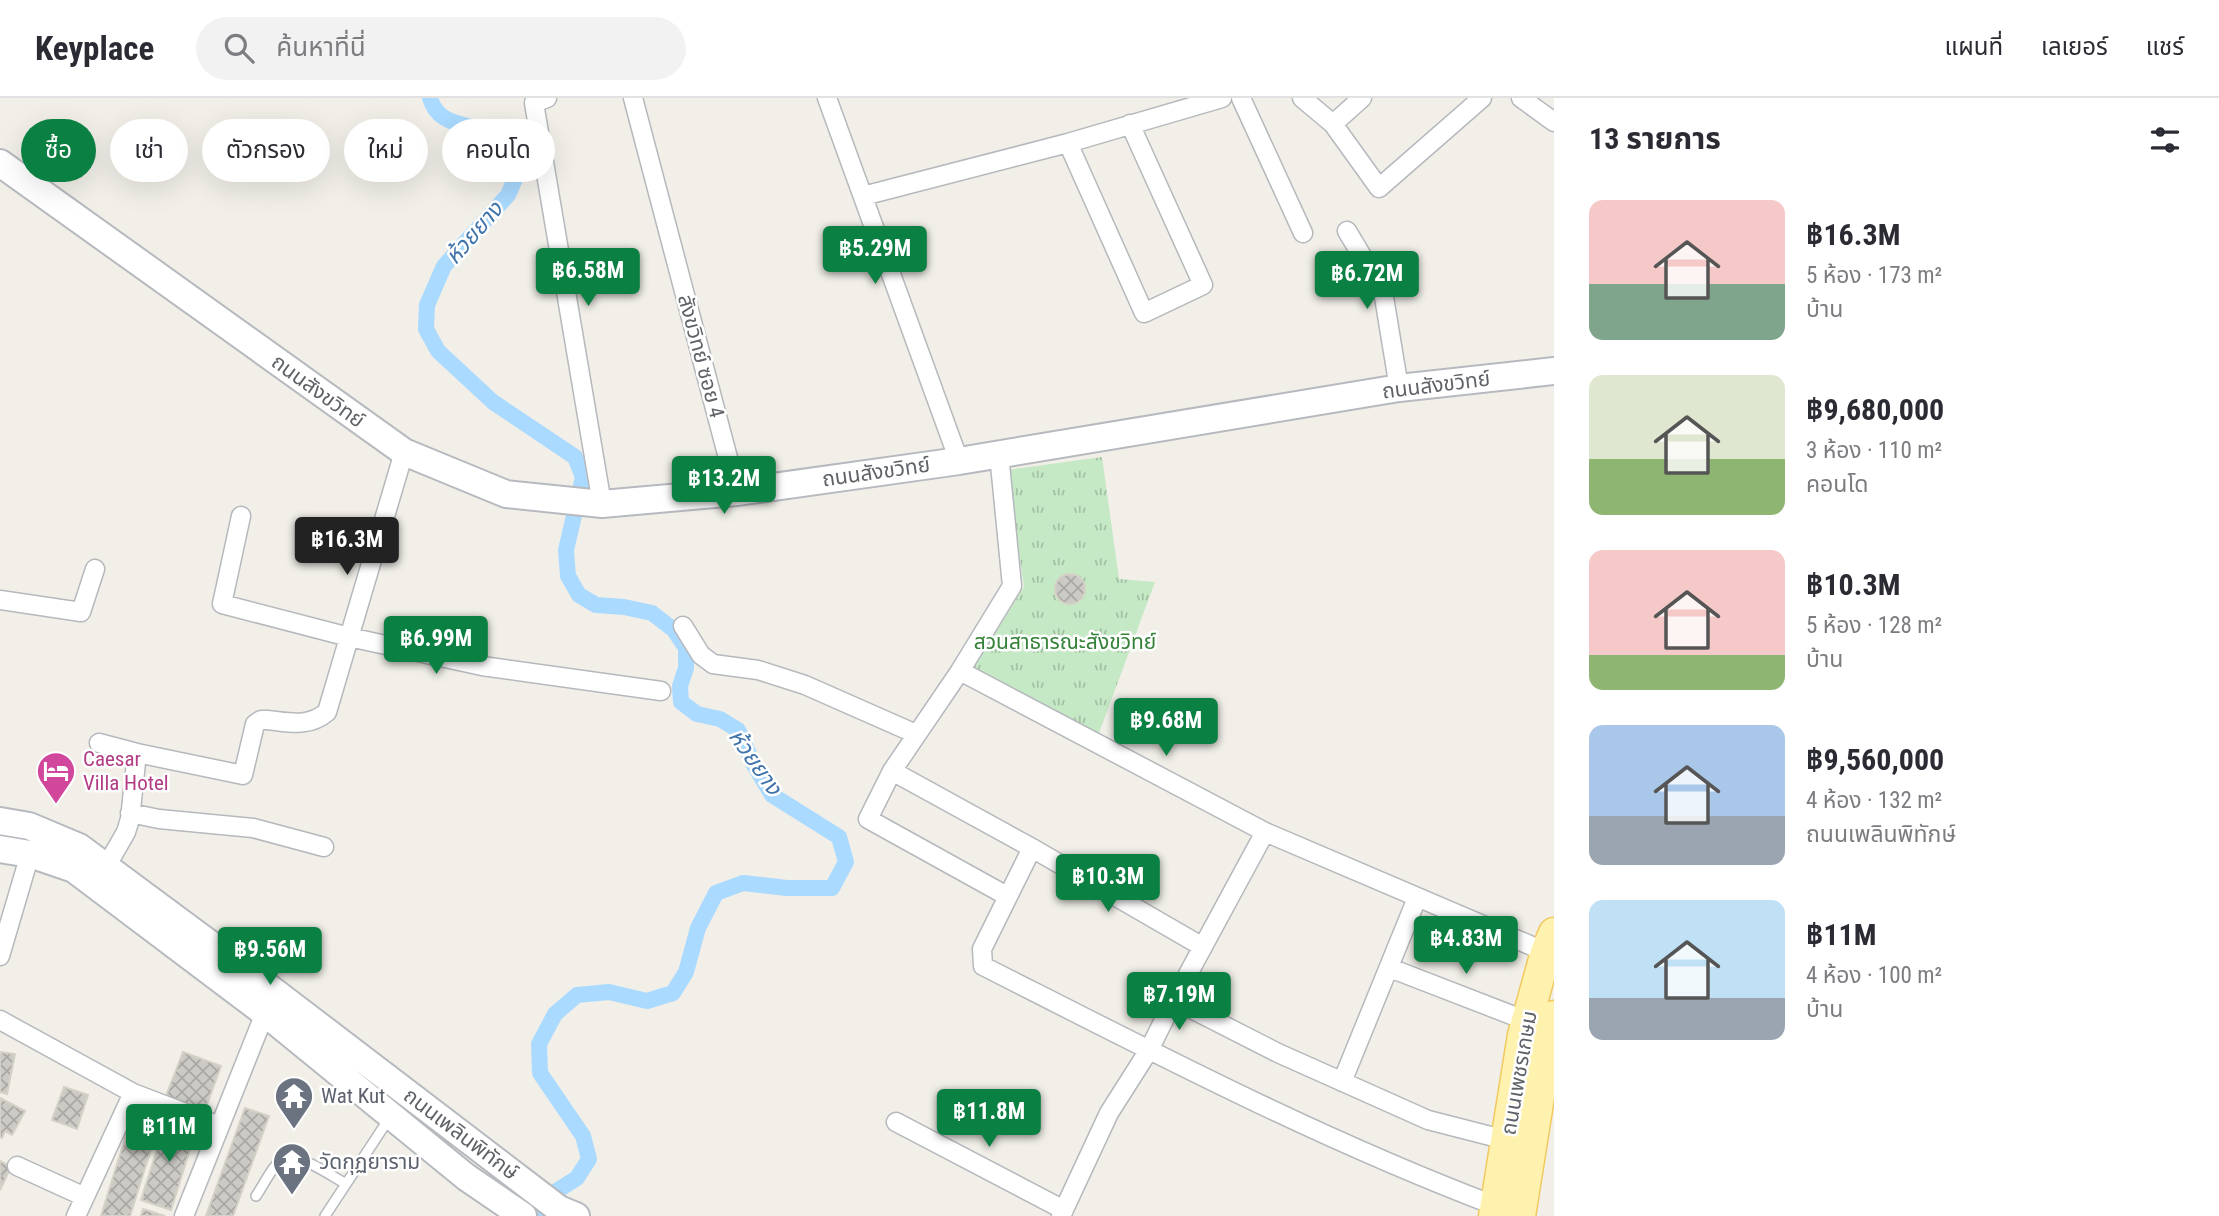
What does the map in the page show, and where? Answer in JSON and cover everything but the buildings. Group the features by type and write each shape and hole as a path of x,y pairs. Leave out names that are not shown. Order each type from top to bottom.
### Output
{"main road":[{"name":"ถนนเพชรเกษม","path":"1503,1213 1506,1140 1540,1019 1550,943"},
{"name":"ถนนเพชรเกษม","path":"1503,1213 1540,1123 1548,1040 1540,1019"}],"street":[{"path":"547,98 534,103 601,504"},
{"name":"สังขวิทย์ ซอย 4","path":"633,98 737,492"},
{"path":"827,98 958,461"},
{"path":"863,196 1068,143 1222,98"},
{"path":"1241,98 1303,233"},
{"path":"1302,98 1332,124 1379,188 1482,98"},
{"path":"1332,124 1362,98"},
{"path":"1521,98 1554,122"},
{"path":"1068,143 1144,313 1203,285 1130,124"},
{"name":"ถนนสังขวิทย์","path":"0,163 404,452 506,494 601,504 737,492 958,461 1399,388 1554,371"},
{"path":"1347,231 1383,291 1399,388"},
{"path":"99,743 243,775 255,723 267,720 302,724 319,719 327,712 404,452"},
{"path":"999,454 1012,586 960,671 892,771 868,819 1007,896"},
{"path":"241,516 222,604 349,637 482,666 662,691"},
{"path":"0,600 81,612 95,569"},
{"path":"683,626 701,655 713,664 758,670 805,685 916,734"},
{"path":"960,671 1265,832 1417,898 1550,943"},
{"path":"106,867 126,832 137,753"},
{"path":"892,771 1203,947"},
{"path":"130,813 159,819 253,828 324,847"},
{"name":"ถนนเพลินพิทักษ์","path":"0,821 29,826 79,847 276,993 563,1213"},
{"path":"896,1122 1062,1213 1109,1114 1149,1050 1265,832"},
{"path":"1032,848 982,949 983,966 1200,1076 1503,1213"},
{"name":"ถนนเพลินพิทักษ์","path":"0,849 74,869 265,1013 466,1177 513,1209"},
{"path":"0,956 30,855"},
{"path":"1342,1082 1417,898"},
{"path":"1390,968 1540,1019"},
{"path":"1174,1000 1278,1053 1428,1120 1506,1140"},
{"path":"184,1216 265,1013"},
{"path":"0,1020 133,1093 219,1126"},
{"path":"76,1216 133,1093"},
{"path":"17,1166 85,1198"}],"lane":[{"path":"325,1216 391,1116"},
{"path":"257,1196 276,1165 284,1158 294,1157 306,1162 346,1184"}],"green space":[{"name":"สวนสาธารณะสังขวิทย์","path":"1102,457 1119,579 1155,582 1099,733 973,669 1024,587 1007,470"}],"waterway":[{"name":"ห้วยยาง","path":"430,98 439,114 446,119 488,132 512,146 519,170 508,195 444,266 427,305 426,329 438,351 493,402 575,457 583,477 566,550 568,576 579,595 596,605 652,613 674,630 686,648 686,668 680,686 681,702 697,714 720,719 738,730 772,795 839,837 846,862 832,888 787,888 743,883 716,893 698,928 686,972 673,993 647,1001 609,992 577,995 555,1014 539,1044 540,1073 583,1136 589,1159 577,1178 555,1192 534,1216"}],"place":[{"name":"Caesar Villa Hotel","path":"56,805"},
{"name":"Wat Kut","path":"294,1130"},
{"name":"วัดกุฏยาราม","path":"292,1196"}]}
